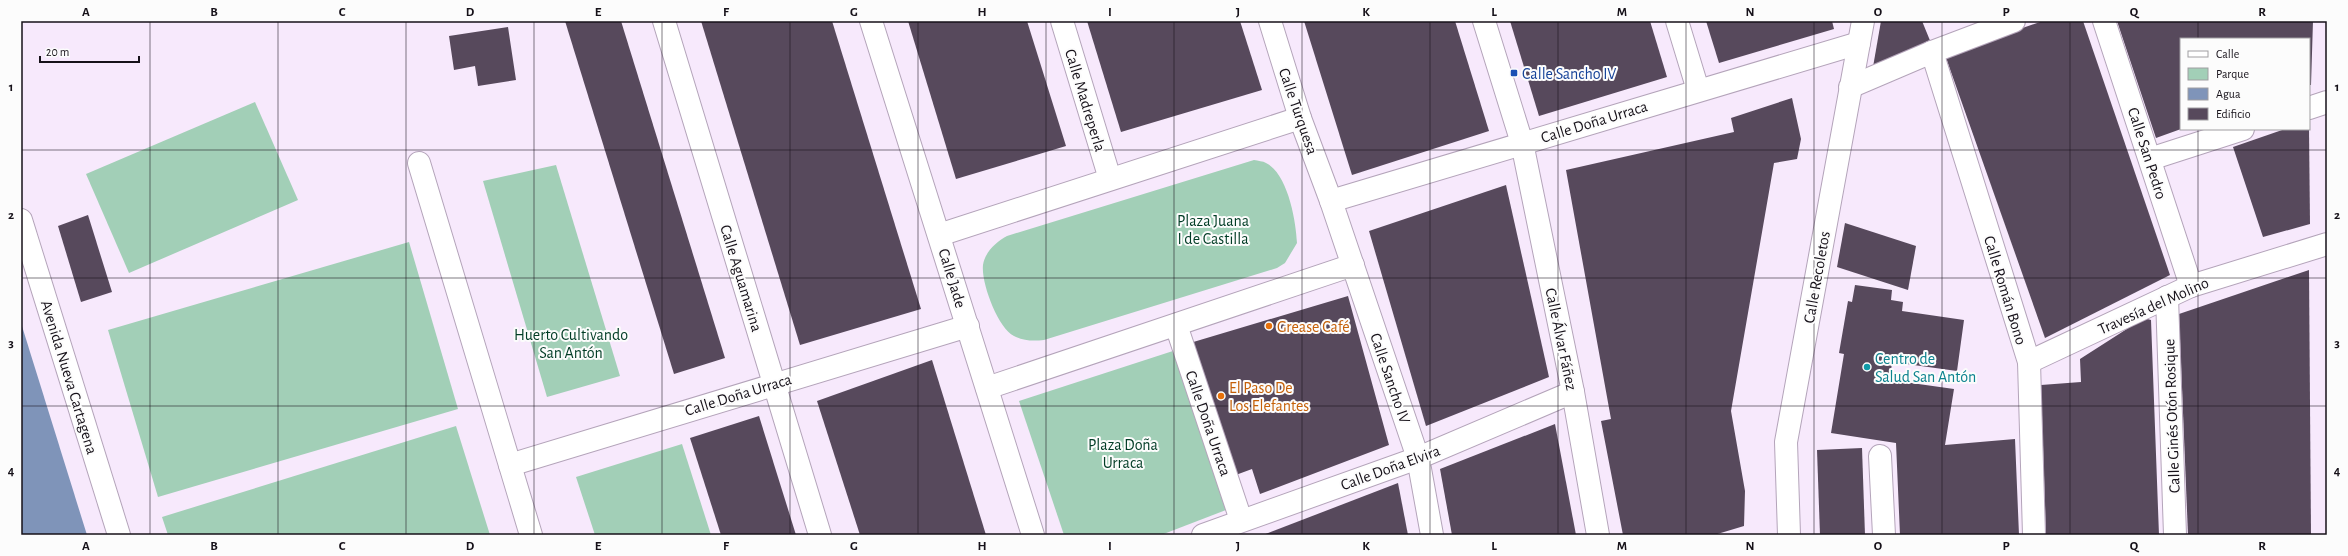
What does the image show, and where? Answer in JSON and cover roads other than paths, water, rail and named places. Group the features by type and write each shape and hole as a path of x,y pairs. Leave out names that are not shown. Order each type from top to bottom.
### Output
{"street":[{"name":"Calle Aguamarina","path":"664,21 820,535"},
{"name":"Calle Jade","path":"871,21 1033,535"},
{"name":"Calle Madreperla","path":"1062,21 1110,179"},
{"name":"Calle Turquesa","path":"1270,21 1300,118 1331,201"},
{"name":"Calle Álvar Fáñez","path":"1484,21 1522,143 1573,392 1598,535"},
{"path":"1677,21 1698,90"},
{"name":"Calle Recoletos","path":"1787,535 1786,442 1863,21"},
{"path":"1850,87 1932,52 2014,21"},
{"name":"Calle San Pedro","path":"2104,21 2191,286"},
{"name":"Calle Doña Urraca","path":"1331,201 1859,43"},
{"name":"Calle Román Bono","path":"1932,52 2029,362 2034,535"},
{"path":"2310,108 2327,102"},
{"path":"939,235 1300,118"},
{"path":"2150,159 2240,130"},
{"path":"419,163 531,535"},
{"name":"Calle Sancho IV","path":"1331,201 1418,458 1432,535"},
{"name":"Avenida Nueva Cartagena","path":"21,220 118,535"},
{"name":"Travesía del Molino","path":"2029,362 2191,286 2327,244"},
{"path":"987,388 1353,265"},
{"name":"Calle Ginés Otón Rosique","path":"2167,297 2175,535"},
{"name":"Calle Doña Urraca","path":"1176,325 1242,520"},
{"name":"Calle Doña Urraca","path":"510,464 774,383 968,326"},
{"name":"Calle Doña Elvira","path":"1203,535 1418,458 1573,392"},
{"path":"1880,456 1884,535"}],"water":[{"path":"21,323 87,535 21,535"}],"place":[{"name":"Calle Sancho IV","path":"1514,73"},
{"name":"Grease Café","path":"1269,326"},
{"name":"Centro de Salud San Antón","path":"1867,367"},
{"name":"El Paso De Los Elefantes","path":"1221,396"}],"park label":[{"name":"Plaza Juana I de Castilla","path":"1213,229"},
{"name":"Huerto Cultivando San Antón","path":"571,343"},
{"name":"Plaza Doña Urraca","path":"1123,453"}]}
